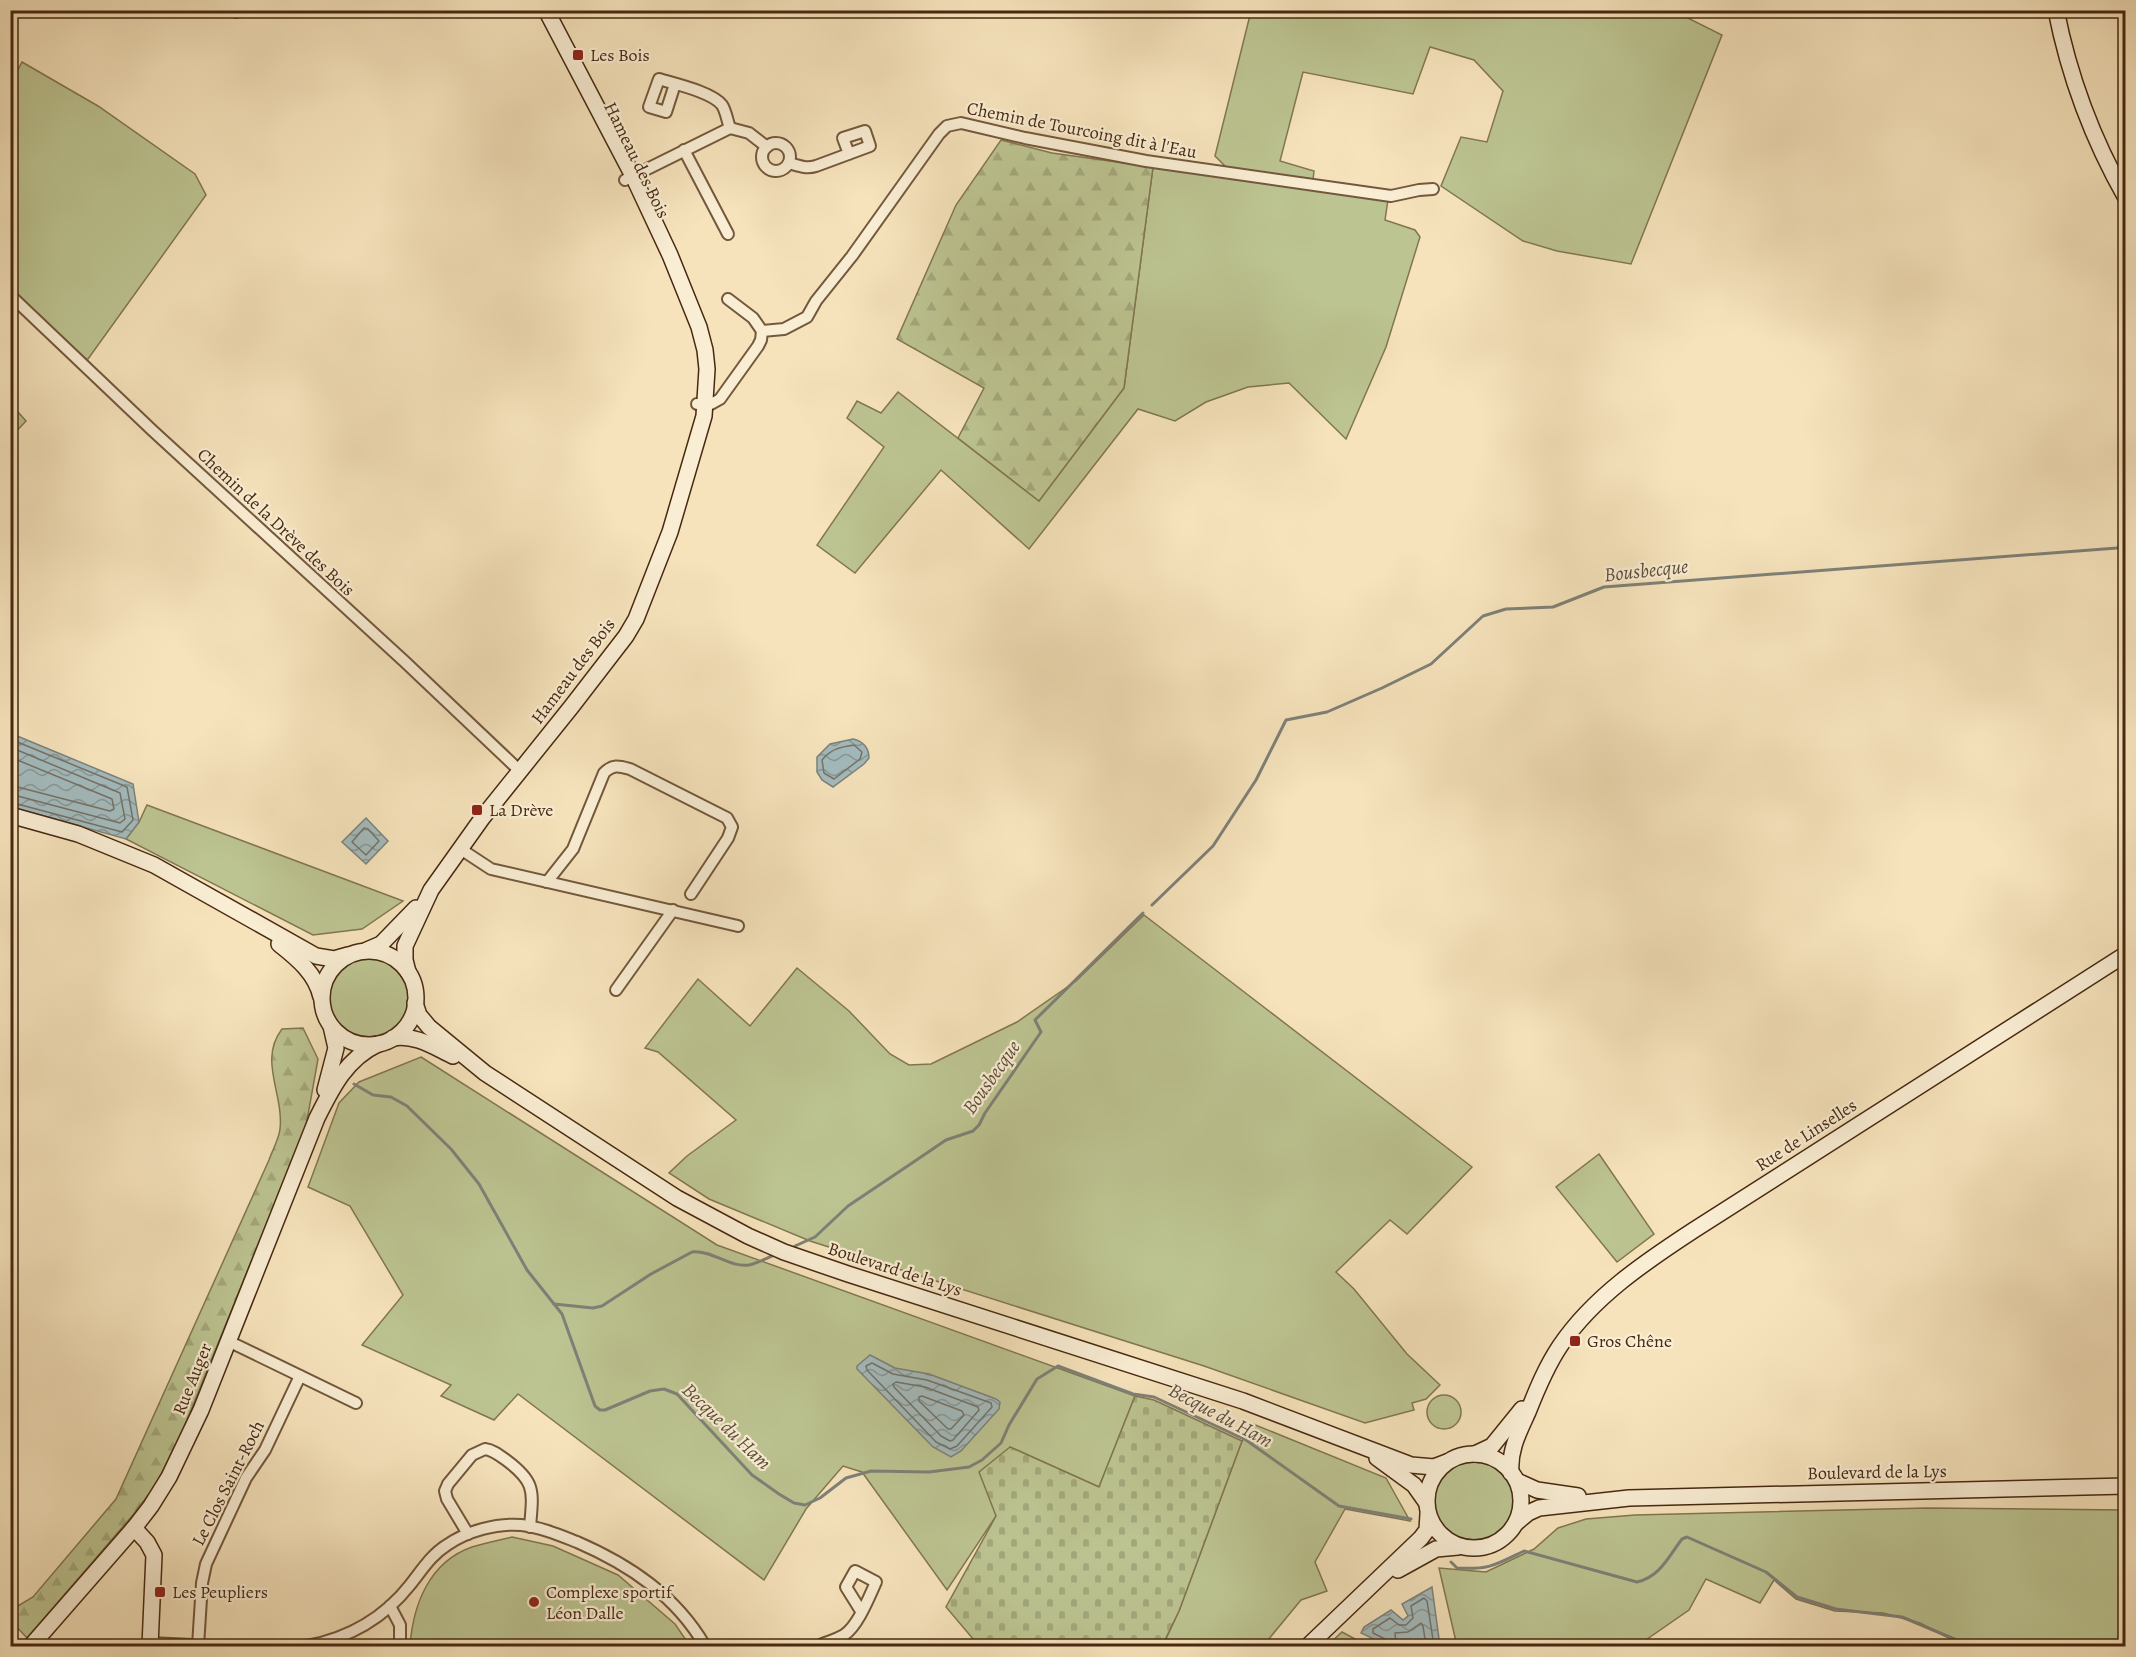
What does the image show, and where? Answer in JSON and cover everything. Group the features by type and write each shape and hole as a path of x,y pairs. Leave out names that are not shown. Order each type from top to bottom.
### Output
{"main road":[{"name":"Hameau des Bois","path":"408,972 405,946 432,890 459,848 632,627 669,533 702,428 701,404 708,380 705,350 699,327 666,247 629,178 600,110 546,10"},
{"path":"2056,10 2064,48 2084,109 2106,162 2126,198"},
{"path":"10,815 59,827 132,855 175,875 238,914 316,956 334,958 365,951 376,951 392,957 408,972 414,987 415,1003 408,1023 393,1038 378,1044 355,1043 339,1035 325,1016 317,983 305,967 281,945 238,914"},
{"name":"Hameau des Bois","path":"365,951 375,948 388,937 432,890"},
{"name":"Rue de Linselles","path":"1514,1477 1511,1459 1513,1447 1539,1384 1552,1359 1571,1332 1610,1291 1694,1230 2126,954"},
{"path":"322,998 327,976 338,962 348,955"},
{"name":"Boulevard de la Lys","path":"415,1003 419,1015 429,1027 485,1073"},
{"name":"Rue Auger","path":"317,1119 335,1055 336,1041 331,1026"},
{"name":"Boulevard de la Lys","path":"393,1038 407,1037 423,1041 485,1073 689,1205 778,1249 848,1274 1243,1401 1416,1466 1434,1467 1447,1462"},
{"name":"Rue Auger","path":"31,1647 134,1528 151,1506 178,1461 201,1410 317,1119 347,1067 360,1053 378,1044"},
{"name":"Rue de Linselles","path":"1475,1454 1487,1449 1500,1437 1539,1384"},
{"name":"Boulevard de la Lys","path":"1326,1432 1388,1465 1416,1488 1427,1508"},
{"path":"1308,1647 1370,1587 1421,1538 1427,1530 1427,1491 1431,1480 1447,1462 1463,1455 1475,1454 1495,1459 1514,1477 1521,1502 1516,1523 1509,1533 1495,1544 1478,1548 1436,1549 1370,1587"},
{"name":"Boulevard de la Lys","path":"1514,1477 1527,1487 1550,1493 1629,1498"},
{"name":"Boulevard de la Lys","path":"1516,1523 1528,1513 1539,1508 1629,1498 2126,1486"},
{"path":"1427,1508 1433,1525 1440,1534 1449,1542 1460,1547"},
{"path":"134,1528 147,1542 154,1555 150,1645"}],"street":[{"path":"675,84 718,101 724,108 729,128"},
{"name":"Chemin de Tourcoing dit à l'Eau","path":"762,331 784,329 807,317 816,301 852,256 922,155 939,134 954,123 1146,161 1391,196 1433,189"},
{"path":"629,178 729,128 749,133 767,147"},
{"path":"774,144 784,146 789,152 789,163 779,171 766,167 763,155 767,147 774,144"},
{"path":"684,150 728,234"},
{"path":"789,163 811,167 849,154"},
{"name":"Chemin de la Drève des Bois","path":"10,295 153,431 404,661 520,771"},
{"path":"701,404 715,402 723,395 761,340 762,331 753,318 728,300"},
{"path":"547,882 573,849 604,773 616,765 630,769 727,818 732,827 728,837 691,894"},
{"path":"459,848 491,869 738,926"},
{"path":"616,990 673,910"},
{"path":"228,1341 356,1403"},
{"name":"Le Clos Saint-Roch","path":"198,1646 201,1583 206,1564 246,1478 265,1450 300,1376"},
{"path":"468,1534 447,1499 445,1491 448,1484 472,1455 485,1449 494,1451 527,1478 532,1493 530,1527"},
{"path":"307,1647 351,1633 373,1621 390,1606 435,1554 448,1544 468,1534 509,1525 530,1527 581,1544 637,1573 684,1615 705,1647"},
{"path":"390,1606 400,1625 400,1647"},
{"path":"818,1647 845,1635 852,1628 861,1611"},
{"path":"150,1645 214,1647"}],"green space":[{"path":"1251,11 1674,11 1722,35 1631,264 1557,251 1523,241 1441,186 1461,137 1487,142 1503,91 1474,60 1430,47 1413,94 1303,72 1280,161 1314,171 1313,180 1227,168 1215,156"},
{"path":"22,62 98,106 195,174 206,195 88,359 84,359 11,288 10,85"},
{"path":"1001,140 1052,153 1153,167 1124,388 1039,501 958,438 984,388 897,339 956,205"},
{"path":"1153,167 1388,200 1385,220 1415,230 1420,237 1386,347 1346,439 1289,383 1248,387 1206,402 1175,421 1138,409 1029,549 941,470 855,573 817,545 884,447 847,418 857,401 881,413 898,392 1039,501 1124,388"},
{"path":"10,403 26,421 11,437 10,437"},
{"path":"147,805 403,901 362,929 313,935 126,839 139,822"},
{"path":"1144,915 1472,1167 1407,1234 1390,1220 1336,1272 1354,1289 1407,1354 1440,1385 1426,1399 1412,1403 1414,1410 1365,1423 1204,1366 810,1241 709,1199 669,1173 687,1156 736,1120 658,1052 645,1048 698,979 750,1026 797,968 849,1011 890,1054 909,1065 931,1064 1017,1022 1076,981"},
{"path":"369,958 384,961 397,970 406,983 409,998 406,1013 397,1026 384,1035 369,1038 354,1035 341,1026 332,1013 329,998 332,983 341,970 354,961"},
{"path":"303,1028 318,1059 306,1126 181,1435 155,1486 133,1515 27,1638 11,1621 10,1606 18,1606 33,1597 116,1499 278,1137 279,1103 272,1065 275,1041 282,1029"},
{"path":"421,1057 717,1245 1135,1396 1099,1487 1010,1447 996,1516 947,1590 862,1472 843,1466 806,1509 764,1580 518,1394 494,1420 441,1396 451,1385 362,1345 403,1295 350,1206 308,1187 339,1103 359,1082"},
{"path":"1599,1154 1654,1234 1617,1262 1556,1187"},
{"path":"1444,1395 1456,1400 1461,1412 1456,1424 1444,1429 1432,1424 1427,1412 1432,1400"},
{"path":"1135,1396 1154,1400 1242,1441 1179,1611 1162,1646 979,1646 946,1607 996,1516 979,1472 1010,1447 1099,1487"},
{"path":"1253,1424 1386,1478 1410,1521 1345,1509 1315,1562 1327,1591 1301,1600 1263,1646 1169,1646 1164,1643 1179,1611 1242,1441"},
{"path":"1474,1462 1489,1465 1502,1474 1511,1487 1514,1502 1511,1517 1502,1530 1489,1539 1474,1542 1459,1539 1446,1530 1437,1517 1434,1502 1437,1487 1446,1474 1459,1465"},
{"path":"1927,1508 2125,1510 2125,1646 1964,1646 1920,1623 1883,1613 1835,1611 1796,1599 1774,1580 1760,1603 1706,1579 1689,1610 1637,1646 1457,1646 1439,1568 1486,1572 1534,1549 1558,1528 1586,1519 1635,1515"},
{"name":"Complexe sportif Léon Dalle","path":"512,1537 553,1546 618,1575 675,1624 690,1646 410,1646 415,1615 434,1574 457,1554 472,1547"},
{"path":"1342,1632 1368,1646 1327,1646"}],"water":[{"path":"10,733 133,784 139,822 126,839 11,807"},
{"path":"853,739 865,746 869,758 833,787 822,780 817,772 817,757 830,744"},
{"path":"366,818 388,841 366,864 342,842"},
{"path":"870,1355 895,1368 929,1374 996,1399 1000,1402 999,1409 961,1451 951,1457 933,1447 857,1369 857,1366"},
{"path":"1432,1587 1440,1646 1388,1646 1361,1633 1364,1627 1391,1610 1403,1620 1408,1616 1402,1604"}],"waterway":[{"name":"Bousbecque","path":"1152,905 1213,846 1256,780 1286,720 1327,712 1431,664 1483,616 1506,609 1553,607 1604,587 2117,548 2126,540"},
{"name":"Bousbecque","path":"795,1246 815,1237 848,1206 946,1140 973,1131 1041,1032 1035,1020 1143,913"},
{"name":"Becque du Ham","path":"354,1084 373,1095 391,1097 407,1106 451,1149 479,1184 527,1270 562,1314 595,1406 600,1410 605,1410 650,1391 664,1389 677,1394 752,1475 794,1503 805,1505 820,1498 846,1478 871,1471 929,1472 969,1467 982,1460 1001,1443 1009,1425 1037,1379 1058,1366 1133,1394 1154,1397 1246,1440 1339,1506 1411,1519"},
{"name":"Bousbecque","path":"554,1304 593,1308 602,1306 651,1274 692,1252 707,1254 742,1265 749,1265 772,1256"},
{"name":"Becque du Ham","path":"1451,1562 1457,1568 1485,1567 1524,1551 1637,1582 1658,1571 1682,1539 1687,1537 1766,1572 1797,1597 1836,1609 1902,1617 1971,1646"}],"place":[{"name":"Les Bois","path":"578,55"},
{"name":"La Drève","path":"477,810"},
{"name":"Gros Chêne","path":"1575,1341"},
{"name":"Les Peupliers","path":"160,1592"},
{"name":"Complexe sportif Léon Dalle","path":"534,1602"}]}
